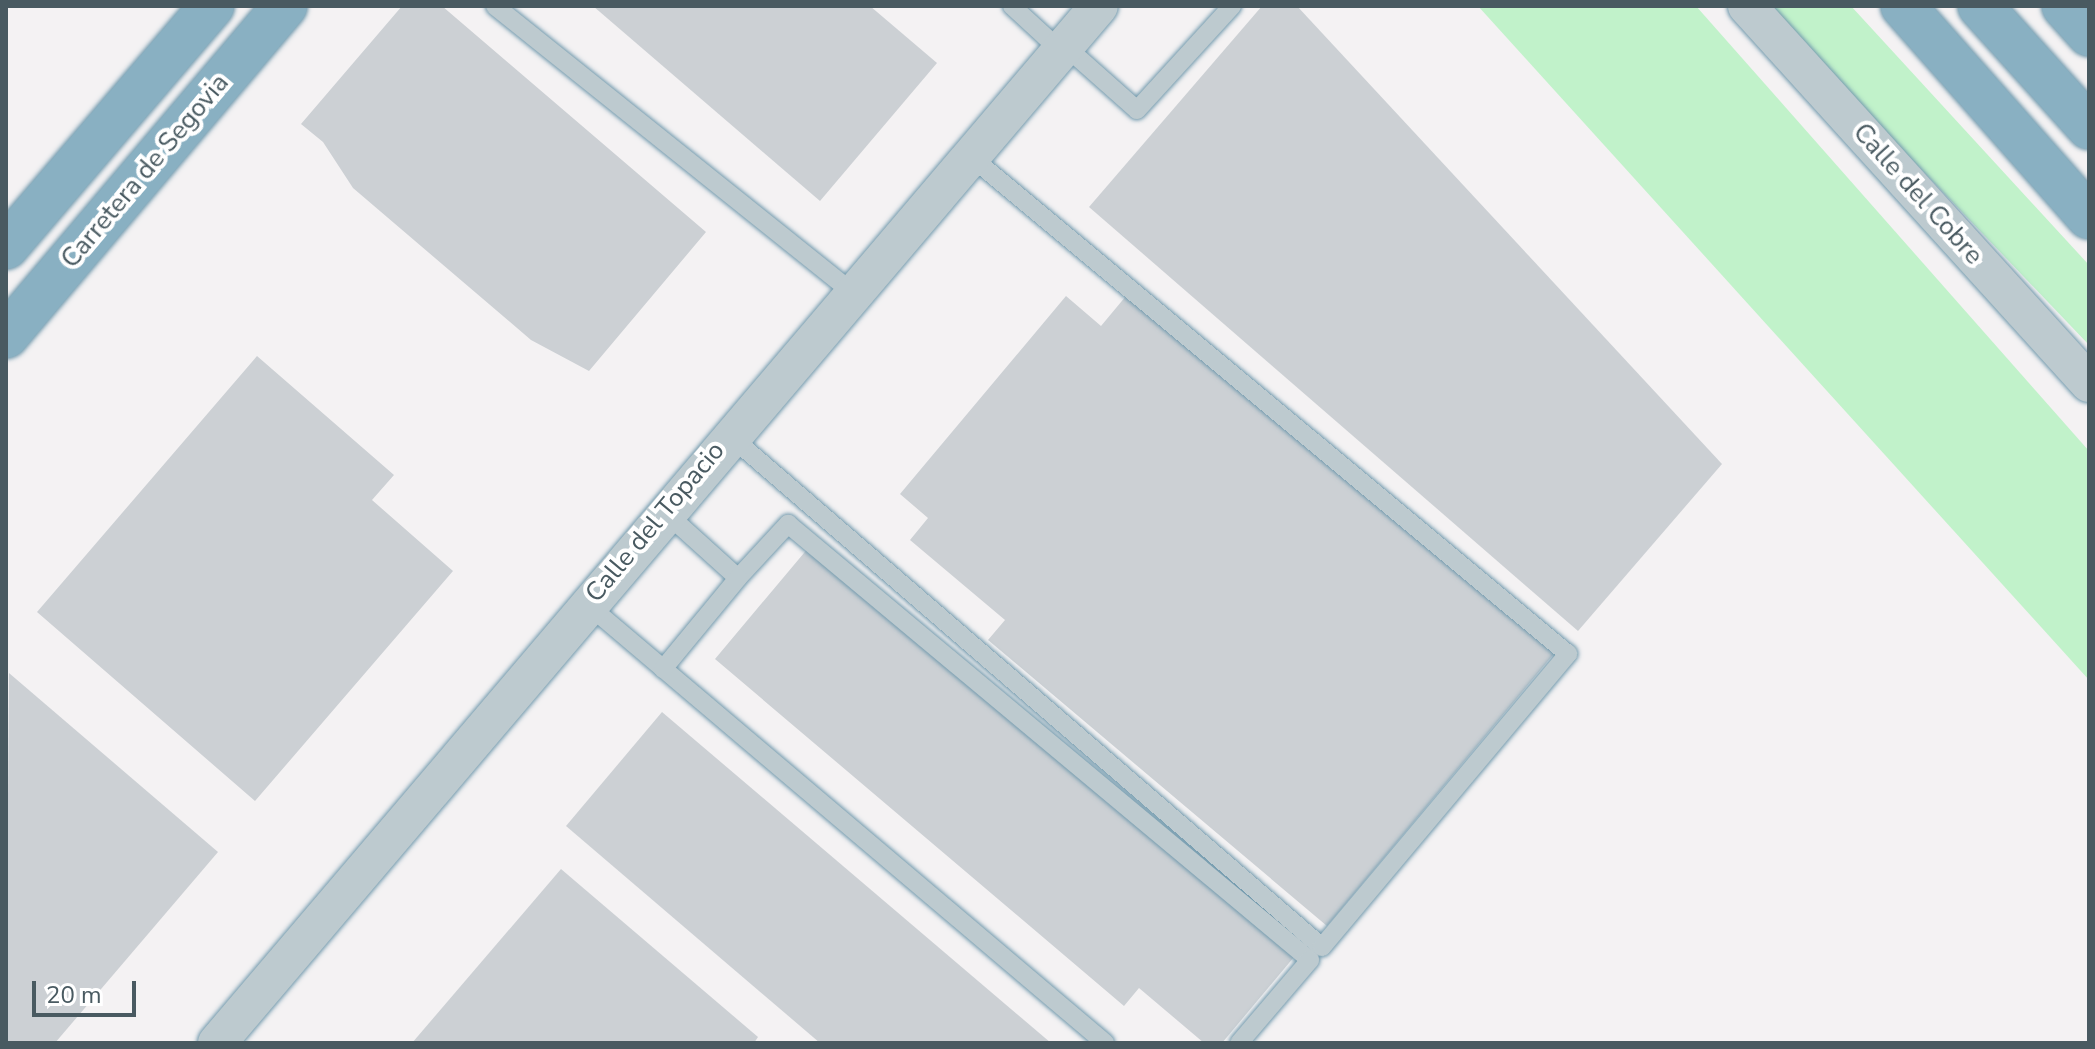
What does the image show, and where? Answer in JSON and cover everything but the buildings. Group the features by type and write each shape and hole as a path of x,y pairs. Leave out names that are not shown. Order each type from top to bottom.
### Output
{"highway":[{"path":"6,247 212,6"},
{"name":"Carretera de Segovia","path":"6,336 285,6"},
{"path":"1903,6 2089,217"},
{"path":"1980,6 2089,127"},
{"path":"2064,6 2089,34"}],"street":[{"name":"Calle del Topacio","path":"217,1043 729,435 1099,6"},
{"name":"Calle del Cobre","path":"1747,6 2089,383"}],"lane":[{"path":"495,6 852,292"},
{"path":"1012,6 1137,110 1232,6"},
{"path":"6,216 94,113"},
{"path":"729,435 1322,947 1568,654 970,156"},
{"path":"665,512 738,578"},
{"path":"663,669 738,578 788,524 1310,960 1239,1043"},
{"path":"587,604 1105,1043"}],"green space":[{"path":"1478,6 1696,6 2089,451 2089,680"},
{"path":"1765,6 1851,6 2089,265 2089,345"}]}
